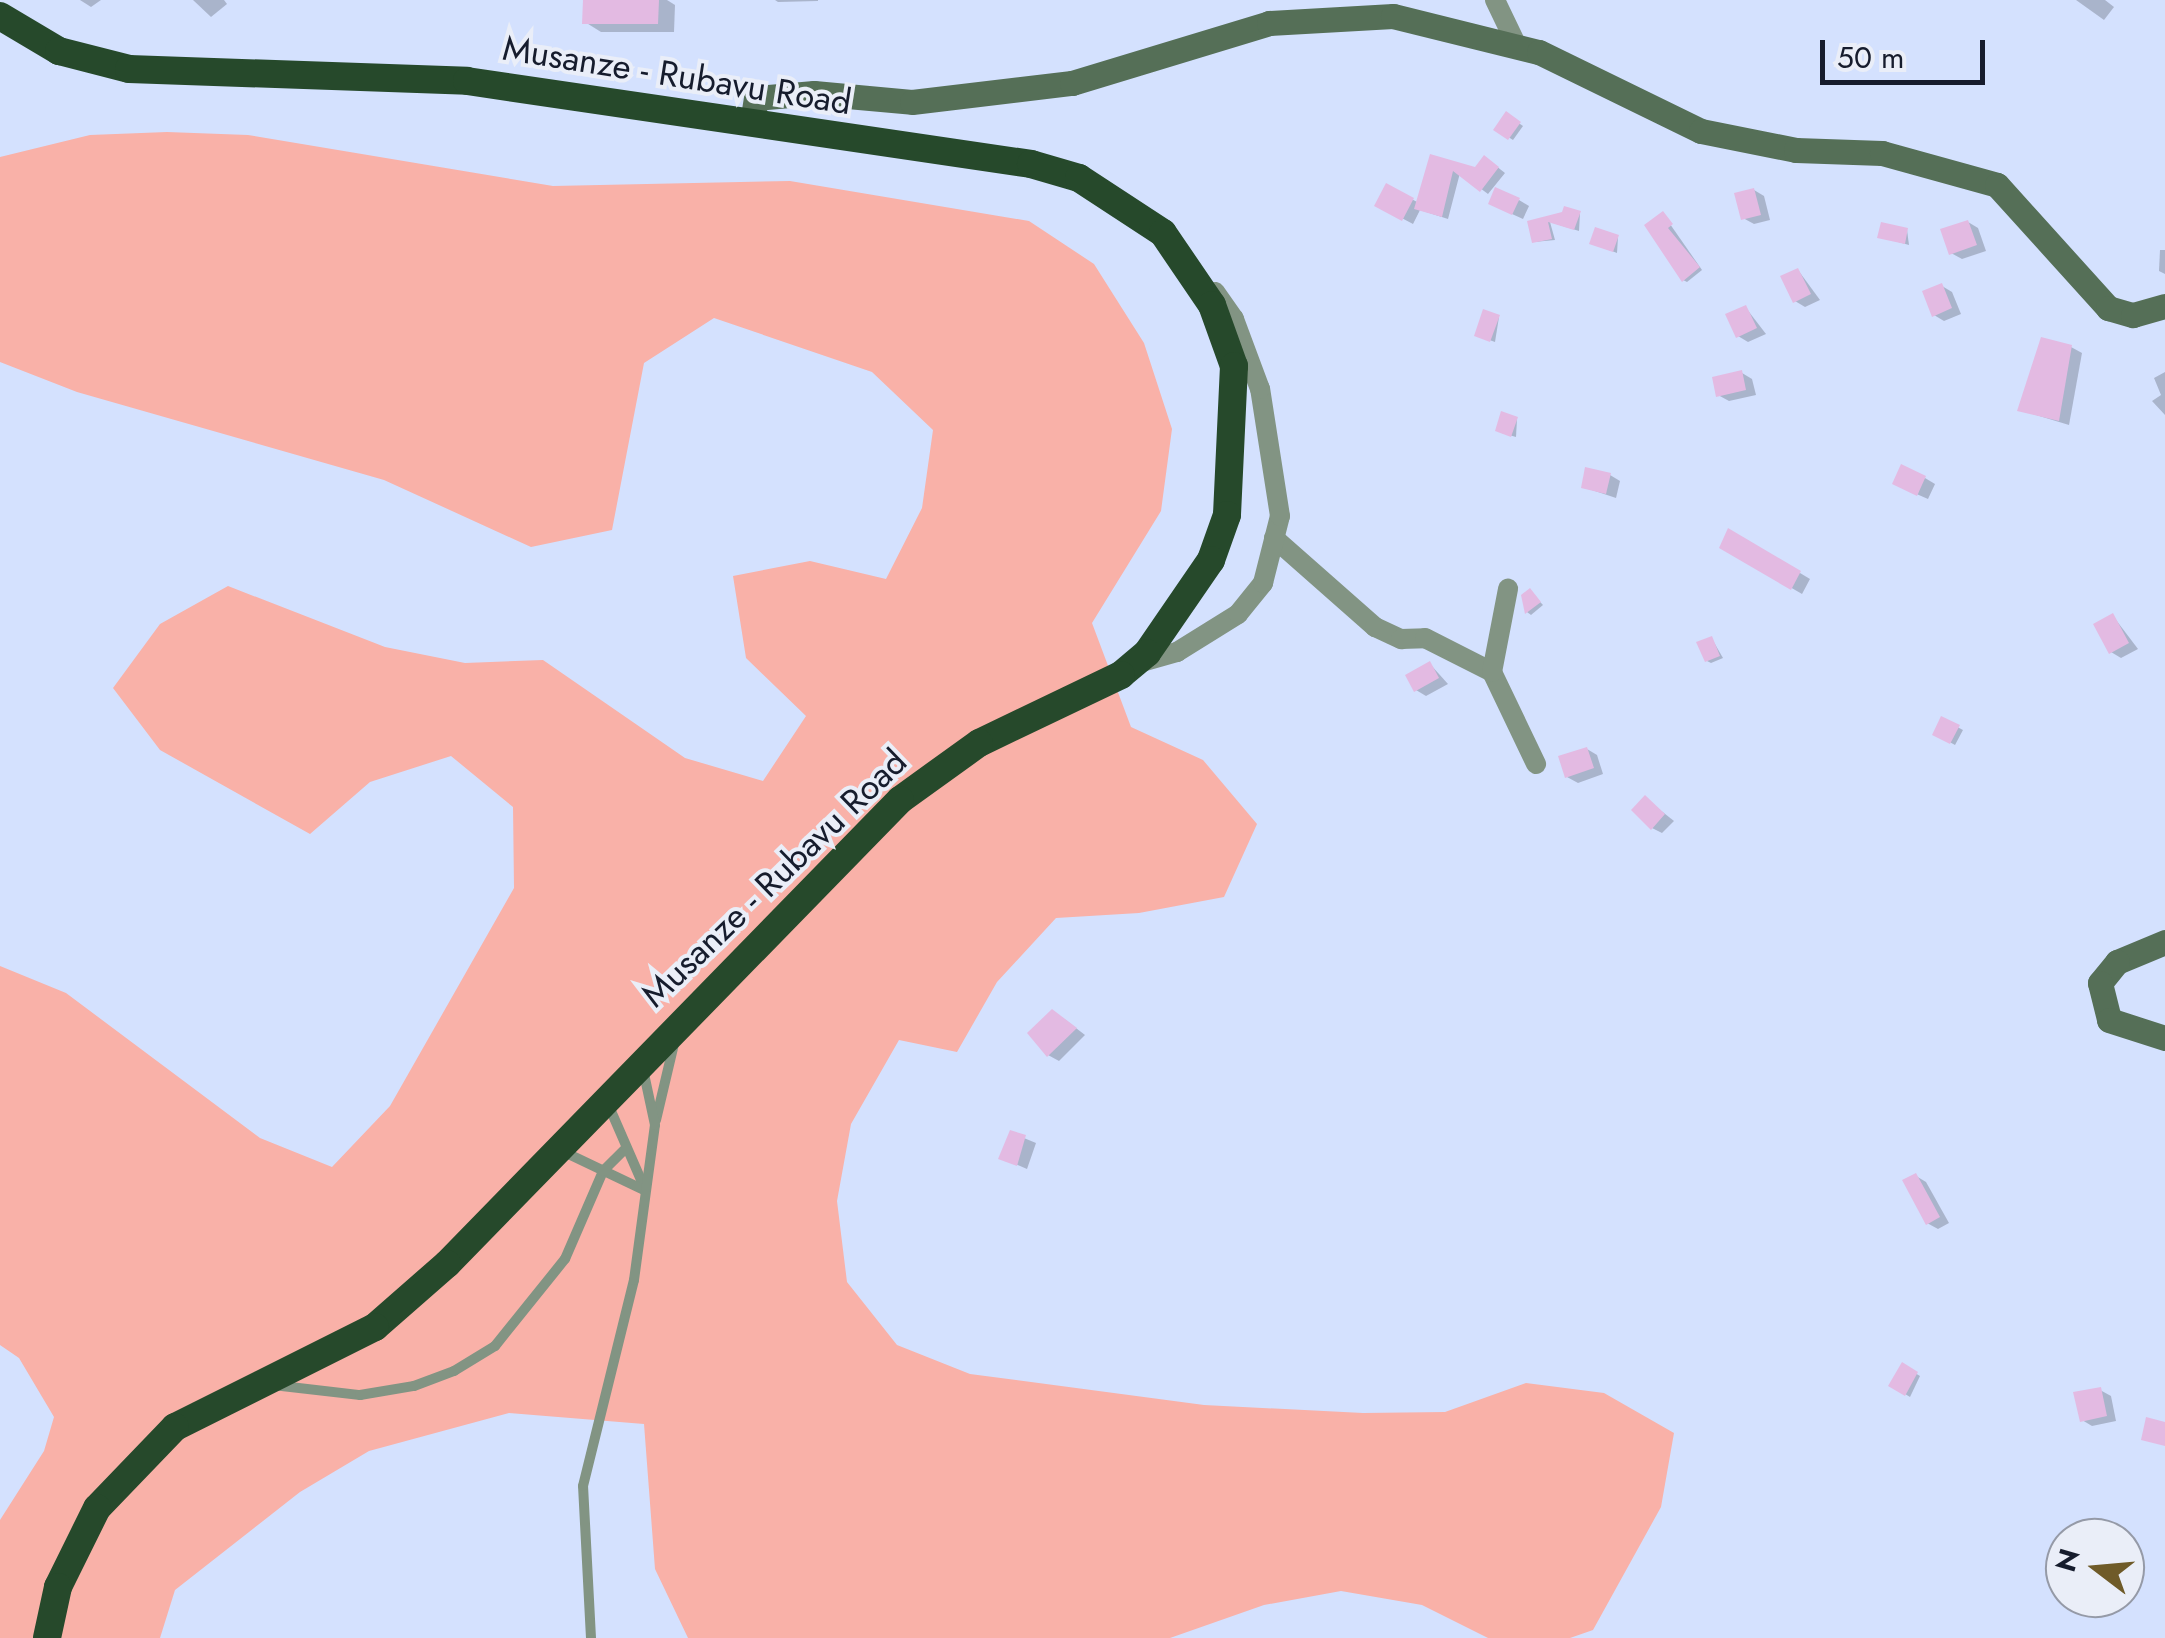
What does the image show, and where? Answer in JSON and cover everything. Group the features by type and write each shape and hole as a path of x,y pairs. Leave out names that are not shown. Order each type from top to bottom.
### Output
{"highway":[{"name":"Musanze - Rubavu Road","path":"0,16 59,51 128,69 468,81 1031,164 1079,178 1163,233 1212,306 1234,366 1232,476 1211,560 1185,604 1133,665 979,744 900,800 641,1059 447,1264 374,1327 268,1384 174,1427 97,1508 58,1587 47,1638"}],"main road":[{"path":"752,122 756,98 814,92 912,102 1072,83 1269,23 1393,16 1517,46 1568,63 1701,131 1796,150 1882,152 1997,185 2108,308 2133,315 2165,306"},
{"path":"2165,942 2117,962 2100,983 2109,1020 2165,1038"}],"street":[{"path":"1495,0 1517,46"},
{"path":"1133,665 1177,652 1238,614 1263,583 1280,516 1260,389 1234,319 1163,233"},
{"path":"1274,538 1374,627 1401,639 1425,638 1492,672"},
{"path":"1508,589 1492,672 1536,764"}],"lane":[{"path":"591,1638 582,1486 634,1280 654,1126 671,1052 692,1007"},
{"path":"641,1059 654,1126"},
{"path":"606,1098 645,1190"},
{"path":"558,1148 645,1190"},
{"path":"268,1384 360,1394 414,1386 481,1354 534,1304 565,1259 603,1171 626,1148"}],"shaded area":[{"path":"90,135 248,135 553,186 790,181 1029,221 1094,264 1144,343 1172,429 1161,511 1092,623 1131,727 1203,760 1257,824 1224,897 1139,913 1056,918 997,982 957,1052 899,1040 851,1124 837,1201 847,1282 897,1345 970,1374 1204,1405 1363,1413 1445,1412 1526,1383 1604,1393 1674,1433 1661,1507 1593,1630 1570,1638 1488,1638 1422,1605 1341,1591 1264,1605 1170,1638 688,1638 655,1569 644,1424 509,1413 369,1451 300,1492 175,1590 160,1638 0,1638 0,1520 44,1451 54,1417 19,1358 0,1345 0,966 66,993 260,1138 332,1167 390,1106 514,888 513,807 451,756 370,782 310,834 160,750 113,688 160,624 228,586 385,647 465,663 543,660 685,758 763,781 806,716 746,658 733,576 810,561 886,579 922,508 933,430 872,372 714,318 644,363 612,530 531,547 384,480 77,392 0,362 0,157"}],"building":[{"path":"583,0 659,0 658,24 582,24"},
{"path":"1506,111 1521,122 1508,140 1493,130"},
{"path":"1430,154 1475,167 1484,155 1499,167 1480,192 1453,171 1442,217 1414,209"},
{"path":"1386,183 1414,198 1402,221 1374,206"},
{"path":"1495,187 1520,198 1512,215 1488,204"},
{"path":"1754,188 1761,215 1741,220 1734,193"},
{"path":"1564,206 1581,211 1574,230 1548,222 1552,239 1532,243 1527,221 1562,212"},
{"path":"1663,211 1673,224 1668,228 1700,267 1682,282 1644,225"},
{"path":"1968,220 1977,245 1949,255 1940,229"},
{"path":"1881,222 1908,228 1905,244 1877,238"},
{"path":"1595,227 1619,235 1613,252 1589,244"},
{"path":"1798,268 1811,294 1793,303 1780,276"},
{"path":"1942,283 1952,308 1932,317 1922,291"},
{"path":"1746,305 1757,328 1736,338 1725,314"},
{"path":"1483,309 1500,315 1490,342 1474,336"},
{"path":"2041,337 2072,345 2059,421 2017,411"},
{"path":"1742,370 1746,390 1716,397 1712,377"},
{"path":"1501,411 1518,417 1511,437 1495,431"},
{"path":"1901,464 1926,476 1917,496 1892,484"},
{"path":"1585,467 1611,473 1606,494 1581,488"},
{"path":"1728,528 1801,571 1791,590 1719,548"},
{"path":"1530,588 1541,602 1525,614 1521,595"},
{"path":"2113,613 2129,643 2109,654 2093,624"},
{"path":"1712,636 1720,656 1705,662 1696,642"},
{"path":"1430,661 1439,678 1414,692 1405,675"},
{"path":"1941,716 1960,725 1950,744 1932,735"},
{"path":"1587,747 1594,768 1565,778 1558,756"},
{"path":"1645,795 1665,814 1651,830 1631,810"},
{"path":"1052,1009 1077,1028 1047,1057 1027,1033"},
{"path":"1010,1130 1026,1135 1017,1166 998,1159"},
{"path":"1916,1173 1940,1217 1926,1225 1902,1180"},
{"path":"1902,1362 1918,1372 1905,1396 1888,1386"},
{"path":"2101,1387 2107,1416 2080,1422 2073,1392"},
{"path":"2146,1417 2165,1422 2165,1446 2141,1440"}]}
